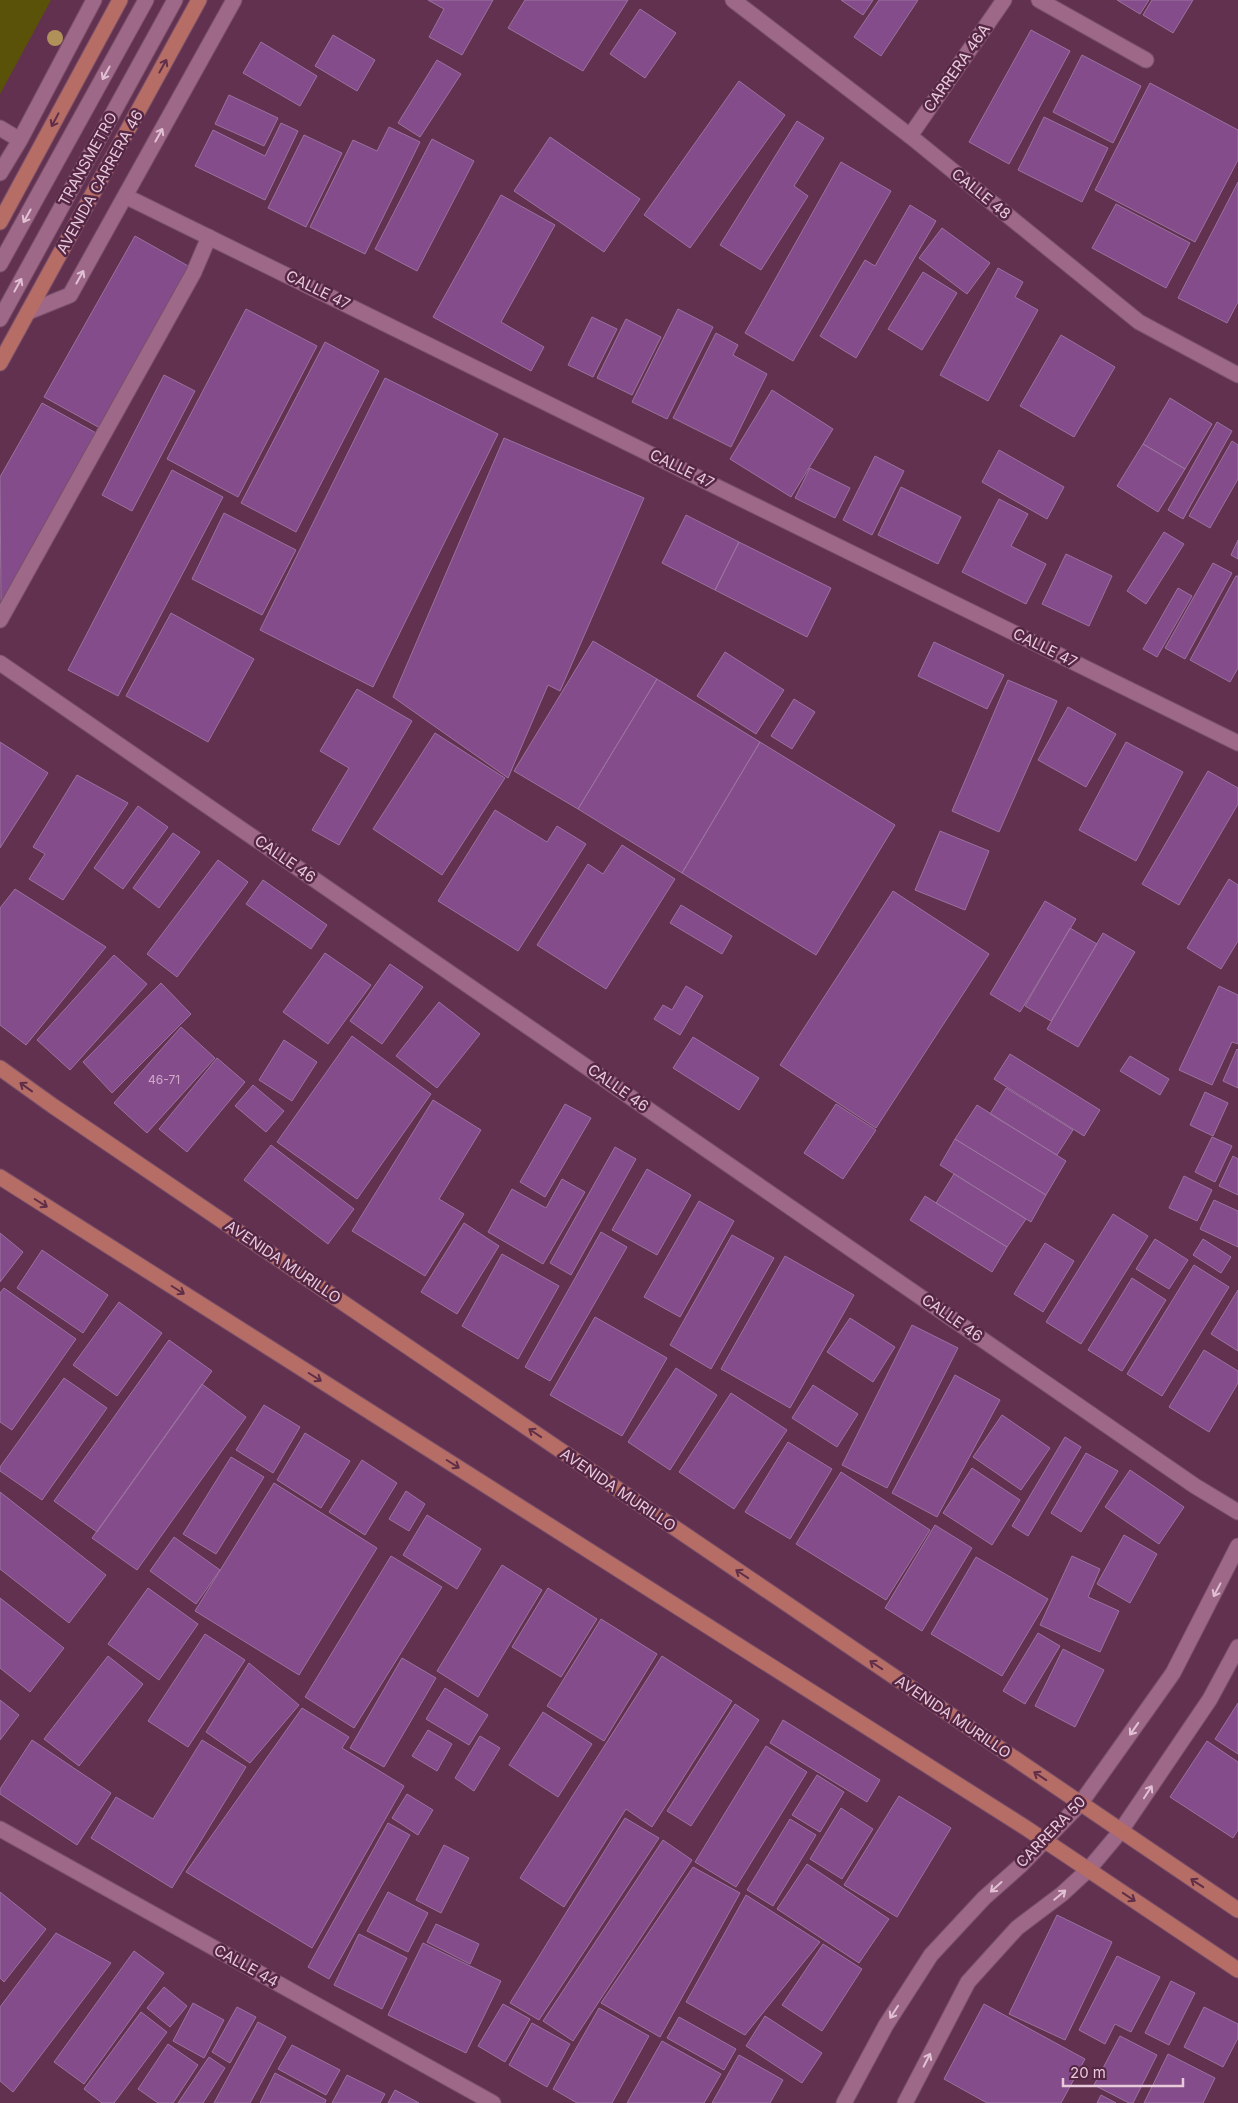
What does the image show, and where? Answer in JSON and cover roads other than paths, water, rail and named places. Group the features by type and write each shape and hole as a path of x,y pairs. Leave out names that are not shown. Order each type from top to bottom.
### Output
{"main road":[{"path":"0,222 120,0"},
{"name":"AVENIDA CARRERA 46","path":"0,363 199,0"},
{"name":"AVENIDA MURILLO","path":"0,1068 53,1106 1120,1832 1238,1910"},
{"path":"0,1176 1043,1840 1238,1970"}],"street":[{"path":"0,173 20,140 94,0"},
{"name":"TRANSMETRO","path":"0,264 146,0"},
{"name":"TRANSMETRO","path":"0,318 175,0"},
{"path":"28,312 70,296 234,0"},
{"name":"CALLE 48","path":"733,0 910,136 1139,322 1238,375"},
{"name":"CARRERA 46A","path":"910,136 1004,0"},
{"path":"1039,0 1146,60"},
{"path":"0,128 20,140"},
{"name":"CALLE 47","path":"125,196 1238,743"},
{"path":"0,620 194,272 209,237"},
{"name":"CALLE 46","path":"0,662 1186,1480 1238,1512"},
{"name":"CARRERA 50","path":"844,2103 886,2025 931,1955 984,1898 1020,1866 1043,1840 1080,1804 1173,1673 1238,1546"},
{"path":"905,2103 968,1982 1017,1928 1062,1894 1088,1870 1120,1832 1210,1699 1238,1647"},
{"name":"CALLE 44","path":"0,1829 493,2103"}]}
